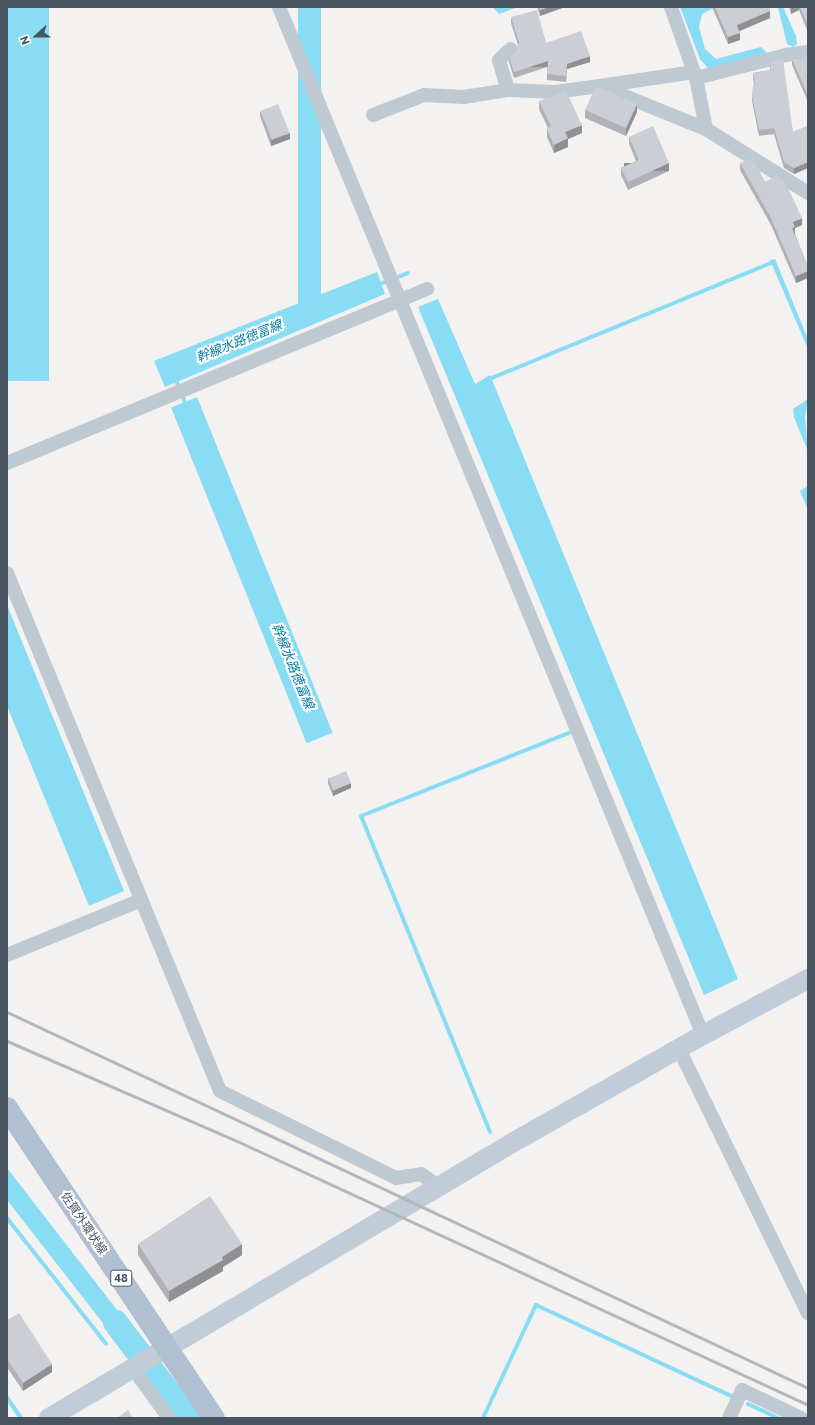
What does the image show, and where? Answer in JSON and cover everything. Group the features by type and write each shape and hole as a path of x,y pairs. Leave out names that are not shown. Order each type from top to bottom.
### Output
{"main road":[{"name":"佐賀外環状線","path":"7,1108 162,1353 214,1418"}],"street":[{"path":"280,7 703,1035"},
{"path":"671,7 695,75 706,129"},
{"path":"508,90 499,60 511,49"},
{"path":"373,115 424,95 464,97 508,90 555,92 695,75 786,55 808,52"},
{"path":"600,86 706,129 808,194"},
{"path":"7,463 182,391 397,294 420,292"},
{"path":"7,573 220,1090 396,1178 421,1174 439,1187"},
{"path":"7,955 141,900"},
{"path":"49,1418 134,1370 439,1187 703,1035 808,979"},
{"path":"679,1049 808,1313"},
{"path":"134,1370 169,1418"},
{"path":"729,1418 742,1390 801,1418"}],"water":[{"path":"7,7 49,7 49,381 7,381"},
{"path":"298,7 321,7 321,305 298,305"},
{"path":"493,7 518,7 499,14"},
{"path":"680,7 715,7 702,14 699,27 705,49 716,59 761,47 767,53 760,58 715,69 708,68 700,59"},
{"path":"778,7 783,7 796,36 797,44 793,47 787,44"},
{"path":"29,121 43,156 7,172 7,130"},
{"path":"775,259 808,339 808,349 770,260"},
{"path":"377,272 385,294 165,387 154,361"},
{"path":"438,299 475,384 490,375 738,979 704,995 418,307"},
{"path":"197,397 333,733 307,743 171,407"},
{"path":"808,399 805,417 808,452 794,417 793,409"},
{"path":"808,486 808,510 800,491"},
{"path":"7,605 124,891 89,906 7,706"},
{"path":"7,1168 141,1341 136,1349 127,1354 7,1200"},
{"path":"154,1374 168,1375 199,1418 175,1418 147,1379"},
{"path":"7,1394 23,1417 18,1418 7,1401"}],"building":[{"path":"539,7 549,7 540,10"},
{"path":"715,7 769,7 770,11 737,25 740,33 728,37"},
{"path":"800,7 808,7 807,23"},
{"path":"537,10 546,43 581,31 590,56 567,64 566,76 547,74 548,61 514,72 509,57 517,50 519,42 511,17"},
{"path":"805,55 808,55 808,96 792,59 805,58"},
{"path":"783,59 793,132 808,126 808,162 794,168 784,162 774,128 759,130 752,95 753,85 755,85 753,73 771,70 770,62"},
{"path":"599,87 637,104 626,128 585,110 595,88 598,89"},
{"path":"566,91 582,125 565,132 568,138 554,145 547,129 551,126 539,101"},
{"path":"278,104 290,133 272,140 260,111"},
{"path":"653,126 669,163 628,182 621,168 639,160 629,137"},
{"path":"748,159 756,164 765,182 776,176 785,182 802,218 793,222 795,227 792,228 808,267 808,271 796,276 771,218 740,163"},
{"path":"346,771 351,783 334,790 329,778"},
{"path":"210,1196 242,1244 222,1257 223,1260 169,1291 138,1244"},
{"path":"19,1313 52,1364 23,1383 7,1359 7,1320"},
{"path":"128,1410 133,1418 117,1418"}],"waterway":[{"path":"487,380 771,263"},
{"name":"幹線水路徳富線","path":"377,285 408,273"},
{"name":"幹線水路徳富線","path":"175,378 187,407"},
{"path":"490,1132 361,816 569,733"},
{"path":"7,1218 106,1344"},
{"path":"483,1418 536,1305 731,1396"},
{"path":"115,1322 188,1418"},
{"path":"748,1404 778,1418"}],"railway":[{"path":"7,1012 808,1388"},
{"path":"7,1041 237,1141 808,1405"}]}
